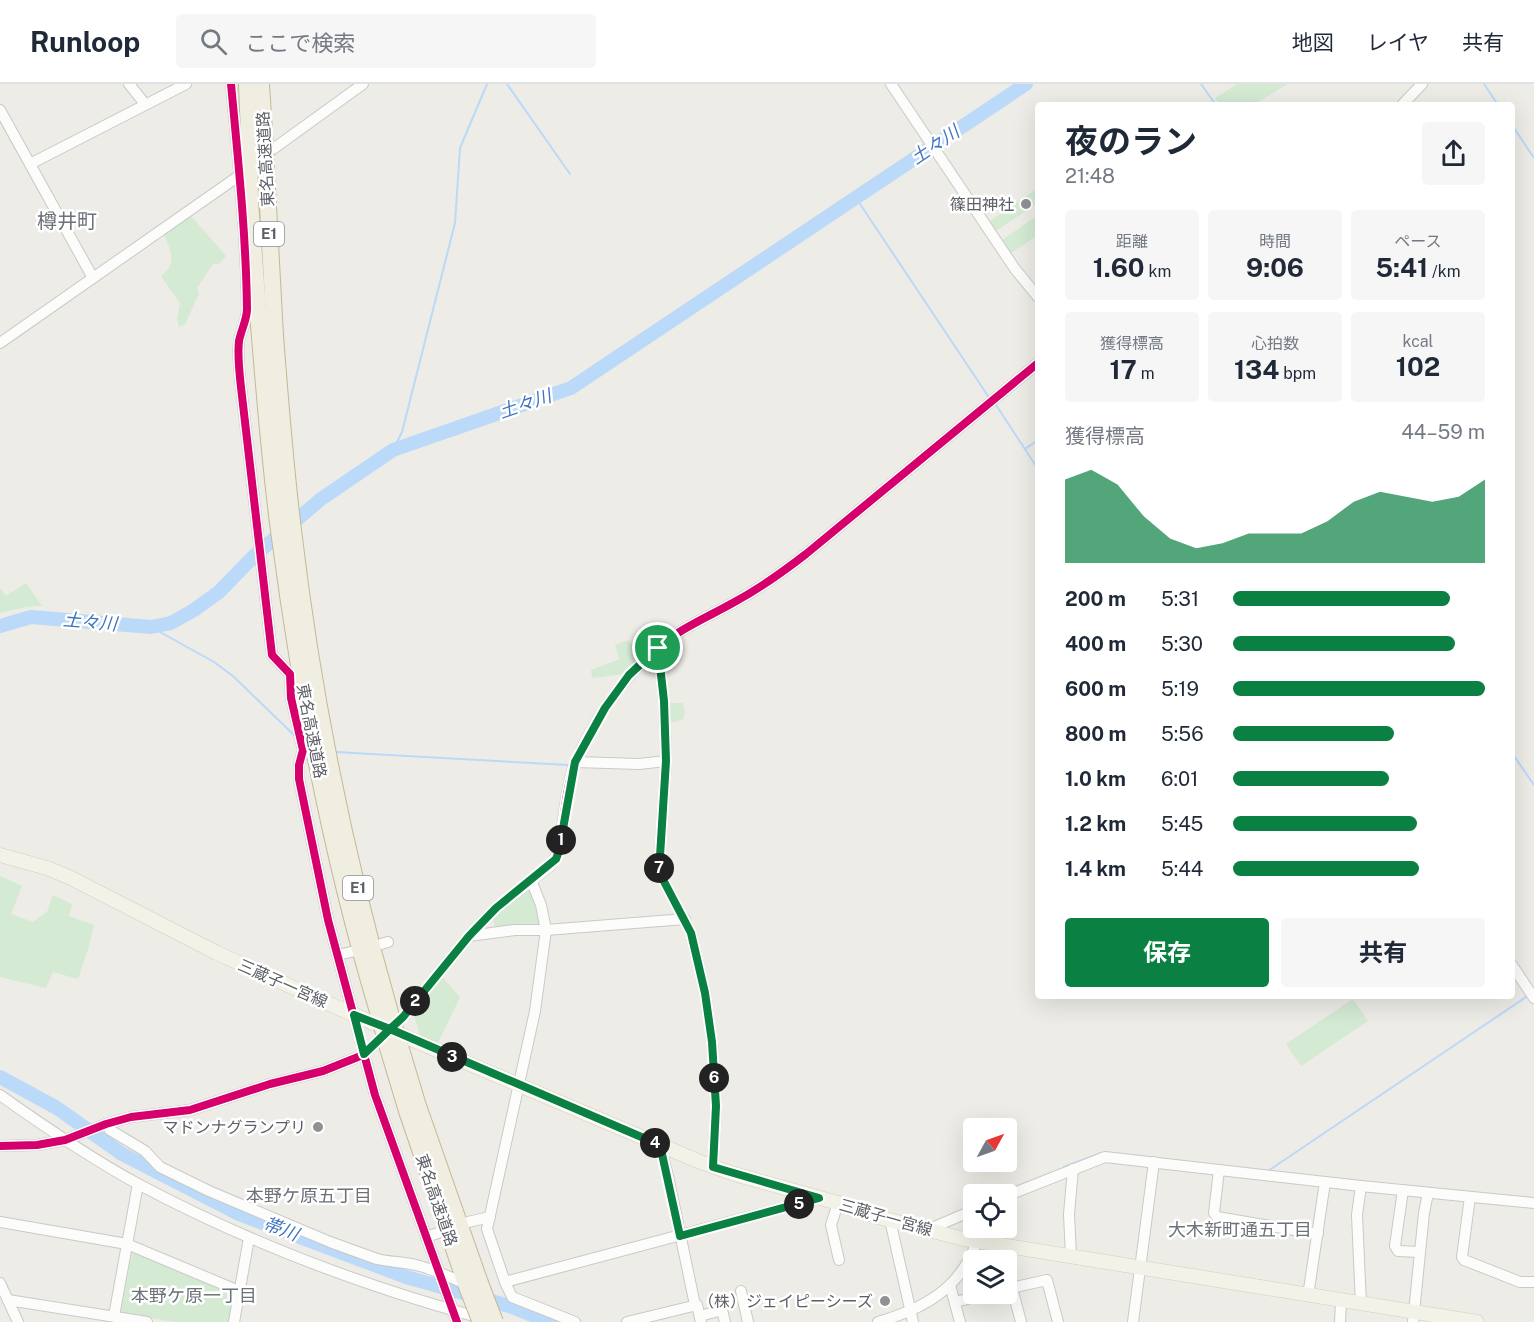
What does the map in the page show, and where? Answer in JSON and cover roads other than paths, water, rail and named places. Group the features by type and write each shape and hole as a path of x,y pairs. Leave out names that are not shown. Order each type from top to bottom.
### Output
{"highway":[{"name":"東名高速道路","path":"247,84 256,133"},
{"name":"東名高速道路","path":"261,84 250,201 267,337 286,529 324,760 368,928 386,1020 411,1122 488,1321"}],"main road":[{"name":"三蔵子一宮線","path":"0,855 47,868 69,877 217,953 354,1015 386,1020 519,1086 713,1167 890,1220 976,1241 1361,1304 1414,1317 1476,1322"}],"street":[{"path":"129,84 145,104"},
{"path":"30,164 186,84"},
{"path":"231,84 240,175 247,313 239,339 242,396 272,655 290,674 291,698 303,750 299,765 299,779 328,920 364,1054 392,1144 457,1322"},
{"path":"0,343 240,175 363,84"},
{"path":"891,84 1015,269 1035,293"},
{"path":"1405,102 1422,84"},
{"path":"0,110 93,278"},
{"path":"0,1146 37,1145 69,1138 131,1117 190,1110 254,1089 323,1071 364,1054 386,1020 403,1017 469,936 496,908 556,859 575,762 605,708 629,675 680,631 740,599 774,578 806,554 1035,365"},
{"path":"658,648 664,701 666,761 659,872 691,933 705,993 712,1042 716,1106 713,1167"},
{"path":"575,762 639,764 666,761"},
{"path":"531,880 541,905 546,930 535,1011 487,1229 505,1282 513,1297 575,1322"},
{"path":"469,936 515,930 546,930 685,919"},
{"path":"338,955 351,952"},
{"path":"1515,970 1534,998"},
{"path":"0,1095 138,1184 249,1239 370,1285 451,1307 488,1321"},
{"path":"101,1126 145,1151 160,1167 240,1205 377,1259 392,1263 415,1264 439,1274 473,1283"},
{"path":"660,1145 699,1314"},
{"path":"1017,1191 1105,1157 1534,1203"},
{"path":"1133,1322 1154,1162"},
{"path":"1071,1257 1069,1214 1073,1168"},
{"path":"1219,1170 1214,1213 1217,1217 1318,1234"},
{"path":"1308,1296 1325,1182"},
{"path":"108,1317 127,1244 138,1184"},
{"path":"1361,1186 1357,1215 1361,1304"},
{"path":"1403,1190 1395,1246 1398,1251 1419,1252"},
{"path":"1414,1317 1419,1252 1428,1193"},
{"path":"1470,1197 1462,1257 1464,1260 1520,1282 1534,1282"},
{"path":"505,1282 819,1198"},
{"path":"838,1203 831,1225 839,1260"},
{"path":"927,1230 963,1215"},
{"path":"468,1222 490,1217"},
{"path":"890,1220 911,1317"},
{"path":"0,1222 127,1244 239,1291"},
{"path":"426,1237 438,1233"},
{"path":"234,1322 249,1239"},
{"path":"878,1322 911,1317 950,1285 973,1252 976,1241"},
{"path":"1017,1287 1047,1280 1059,1322"},
{"path":"0,1283 18,1322"},
{"path":"950,1285 960,1322"},
{"path":"741,1292 748,1322"},
{"path":"8,1300 147,1322"},
{"path":"956,1302 963,1300"},
{"path":"1340,1322 1341,1301"},
{"path":"1015,1304 1021,1322"},
{"path":"627,1322 722,1310 725,1322"}],"waterway":[{"path":"393,450 402,432 455,223 460,148 487,84"},
{"path":"507,84 570,174"},
{"name":"土々川","path":"0,626 31,617 151,627 171,623 219,592 254,556 321,499 393,450 571,388 1026,84"},
{"path":"1201,84 1214,102"},
{"path":"1484,84 1496,102"},
{"path":"1515,130 1534,158"},
{"path":"860,204 988,396"},
{"path":"996,405 1035,464"},
{"path":"1025,449 1035,442"},
{"path":"151,627 214,662 233,676 296,737"},
{"path":"336,752 568,765"},
{"path":"1515,757 1534,785"},
{"path":"1268,1171 1529,995"},
{"name":"帯川","path":"0,1077 57,1108 122,1154 239,1214 406,1277 509,1306 550,1322"},
{"path":"1064,1167 1101,1153"}],"place":[{"name":"篠田神社","path":"1026,204"},
{"name":"マドンナグランプリ","path":"318,1127"},
{"name":"（株）ジェイピーシーズ","path":"885,1301"}],"district":[{"name":"樽井町","path":"67,221"},
{"name":"本野ケ原五丁目","path":"309,1196"},
{"name":"大木新町通五丁目","path":"1240,1230"},
{"name":"本野ケ原一丁目","path":"194,1296"}]}
